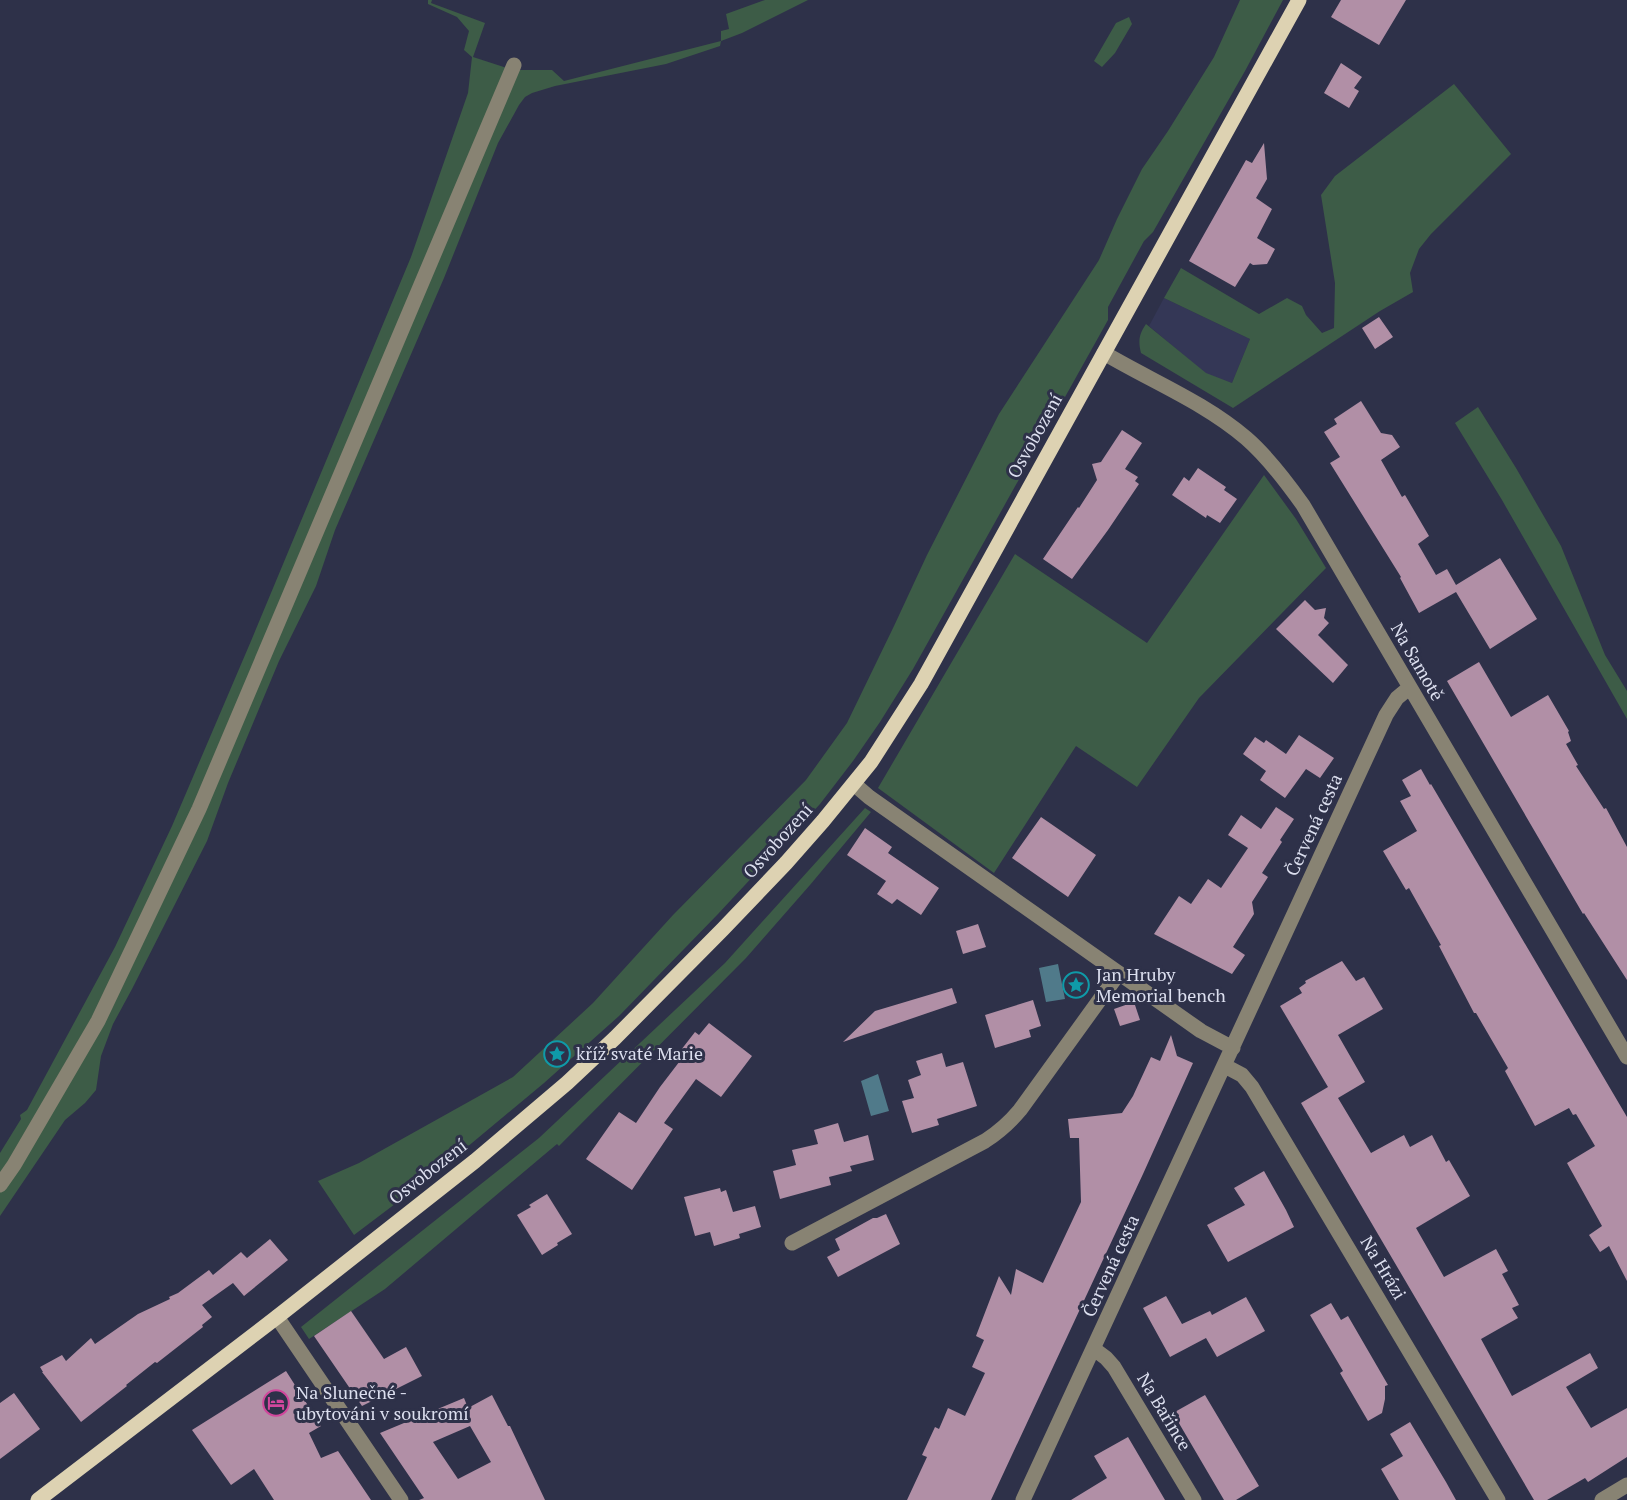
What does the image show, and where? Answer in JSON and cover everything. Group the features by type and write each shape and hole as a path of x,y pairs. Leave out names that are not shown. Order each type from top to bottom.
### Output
{"main road":[{"name":"Osvobození","path":"38,1500 277,1317 475,1161 567,1083 660,994 786,863 854,784 890,734 921,684 1299,0"}],"street":[{"path":"0,1185 98,1021 199,809 514,65"},
{"name":"Na Samotě","path":"1104,352 1209,411 1235,429 1286,481 1303,505 1627,1057"},
{"name":"Červená cesta","path":"1023,1500 1386,715 1397,698 1409,688"},
{"path":"854,784 878,804 1206,1034 1233,1048"},
{"path":"792,1243 996,1134 1020,1110 1119,973"},
{"name":"Na Hrázi","path":"1225,1065 1242,1075 1252,1087 1498,1500"},
{"path":"277,1317 401,1500"},
{"name":"Na Bařince","path":"1094,1349 1110,1362 1194,1500"},
{"path":"1602,1500 1627,1485"}],"shaded area":[{"path":"1164,298 1250,339 1232,383 1206,374 1149,326"},
{"path":"1058,964 1065,999 1046,1002 1039,968"},
{"path":"878,1074 889,1111 871,1116 861,1081"}],"green space":[{"path":"428,0 485,23 473,57 513,70 552,70 564,81 721,41 720,46 666,64 555,86 532,93 525,97 519,105 498,143 444,278 335,530 316,586 279,661 228,783 207,841 113,1024 101,1056 96,1090 65,1120 0,1216 0,1153 21,1119 20,1115 27,1110 115,947 172,826 411,257 468,93 472,57 464,50 469,31 457,17 428,4"},
{"path":"765,0 808,0 721,41 721,31 729,29 726,14"},
{"path":"1240,0 1283,0 1153,232 1144,241 1108,307 1108,320 913,669 853,761 820,804 619,1016 544,1083 436,1173 354,1235 318,1181 359,1163 513,1077 593,1003 673,915 806,780 847,723 927,555 999,414 1099,260 1142,169 1214,57"},
{"path":"1129,17 1132,24 1115,53 1102,67 1094,61 1116,23"},
{"path":"1454,84 1511,154 1431,234 1419,249 1410,273 1413,292 1380,311 1233,408 1141,353 1140,338 1146,324 1206,373 1232,383 1250,339 1164,298 1181,268 1259,314 1287,298 1302,306 1306,315 1322,333 1334,328 1335,283 1321,195 1335,176"},
{"path":"1478,407 1561,546 1605,655 1627,691 1627,719 1502,500 1455,423"},
{"path":"1264,475 1296,519 1326,568 1199,698 1137,787 1076,746 994,873 878,788 1015,554 1147,643"},
{"path":"865,808 871,812 746,958 559,1146 557,1144 385,1289 309,1339 301,1327 539,1138 725,963"}],"building":[{"path":"1341,0 1406,0 1379,45 1331,17"},
{"path":"1341,63 1362,77 1354,88 1359,91 1349,108 1324,93"},
{"path":"1264,143 1267,179 1256,198 1272,209 1257,238 1275,249 1267,264 1253,265 1250,263 1235,287 1189,261 1246,160 1252,163"},
{"path":"1379,317 1393,337 1375,349 1362,328"},
{"path":"1361,401 1381,433 1392,435 1400,447 1381,460 1402,497 1405,495 1429,536 1418,544 1436,575 1447,569 1456,585 1500,558 1537,619 1490,649 1456,592 1419,613 1401,577 1330,463 1340,457 1324,432 1337,424 1334,419"},
{"path":"1122,430 1142,443 1125,469 1138,477 1135,481 1139,484 1072,579 1043,559 1097,480 1092,464 1101,462"},
{"path":"1198,468 1226,487 1224,490 1237,499 1220,523 1207,515 1206,518 1172,495 1184,477 1189,481"},
{"path":"1305,600 1315,610 1326,608 1324,618 1329,623 1318,635 1348,665 1333,683 1276,629"},
{"path":"1479,662 1511,717 1548,695 1569,731 1571,741 1566,744 1578,765 1576,766 1604,809 1606,808 1627,847 1627,980 1583,914 1447,681"},
{"path":"1299,735 1334,758 1320,778 1306,769 1285,798 1260,780 1266,771 1243,754 1255,737 1264,743 1266,740 1286,754"},
{"path":"1421,769 1627,1117 1627,1281 1609,1246 1600,1252 1589,1235 1602,1226 1567,1163 1595,1146 1576,1114 1573,1115 1569,1108 1535,1126 1505,1071 1508,1068 1474,1013 1439,946 1441,945 1409,888 1406,890 1383,851 1417,831 1400,801 1411,796 1402,780"},
{"path":"1276,807 1294,819 1262,873 1268,877 1252,902 1254,914 1233,947 1245,955 1232,974 1154,934 1179,896 1191,904 1208,879 1221,888 1248,848 1228,835 1241,815 1261,829"},
{"path":"1041,817 1096,855 1068,897 1012,858"},
{"path":"865,828 892,847 888,853 939,888 921,915 897,899 892,904 877,894 886,881 847,855"},
{"path":"978,924 986,947 963,954 956,931"},
{"path":"1342,961 1356,981 1364,977 1383,1009 1338,1035 1365,1082 1338,1098 1371,1153 1404,1135 1410,1147 1432,1135 1446,1162 1449,1160 1470,1196 1416,1228 1444,1277 1496,1249 1508,1271 1502,1274 1519,1305 1512,1308 1518,1318 1481,1339 1512,1396 1590,1353 1598,1368 1566,1387 1591,1428 1627,1408 1627,1457 1588,1482 1585,1478 1547,1500 1534,1500 1301,1103 1328,1087 1280,1006 1302,993 1299,988 1306,983 1305,981"},
{"path":"952,988 957,1003 843,1042 875,1011"},
{"path":"1033,1000 1041,1026 1029,1030 1031,1037 995,1048 985,1015"},
{"path":"1134,1002 1140,1020 1120,1026 1114,1009"},
{"path":"709,1023 752,1056 721,1097 696,1079 664,1123 673,1129 632,1190 586,1159 619,1112 636,1123 686,1053 681,1050 695,1032 699,1035"},
{"path":"1171,1035 1177,1056 1193,1063 991,1500 907,1500 927,1457 922,1455 935,1427 939,1429 948,1408 965,1416 985,1373 972,1367 984,1340 976,1336 999,1276 1011,1295 1016,1269 1043,1283 1081,1202 1079,1138 1070,1138 1068,1119 1122,1113 1133,1096 1151,1057 1160,1061"},
{"path":"942,1053 946,1067 963,1062 977,1106 937,1119 939,1125 912,1133 902,1101 914,1098 908,1080 921,1075 916,1061"},
{"path":"838,1123 844,1142 868,1135 874,1160 850,1166 852,1171 829,1177 831,1185 780,1199 773,1171 796,1165 792,1150 818,1144 814,1130"},
{"path":"1264,1171 1294,1227 1228,1262 1207,1225 1245,1205 1234,1188"},
{"path":"720,1188 721,1192 726,1190 733,1212 755,1206 761,1227 739,1234 740,1238 714,1246 710,1232 695,1236 684,1197"},
{"path":"547,1194 572,1234 542,1255 517,1215"},
{"path":"886,1214 900,1244 838,1277 827,1257 840,1250 835,1239 873,1218"},
{"path":"270,1239 288,1260 244,1296 233,1283 202,1305 212,1317 202,1325 203,1327 157,1363 155,1362 81,1422 42,1372 40,1367 62,1355 66,1361 91,1338 95,1344 138,1314 170,1299 169,1297 209,1270 213,1275 241,1252 247,1258"},
{"path":"1166,1296 1182,1324 1210,1311 1212,1315 1246,1297 1265,1331 1217,1357 1206,1338 1170,1357 1143,1308"},
{"path":"1331,1303 1341,1320 1348,1316 1388,1385 1385,1386 1382,1413 1368,1421 1340,1373 1343,1371 1310,1315"},
{"path":"351,1311 384,1359 406,1347 422,1376 362,1406 314,1336"},
{"path":"286,1371 321,1426 309,1433 321,1458 338,1451 371,1500 274,1500 254,1469 231,1485 192,1430"},
{"path":"14,1393 40,1429 0,1459 0,1403"},
{"path":"492,1395 510,1426 545,1500 419,1500 424,1498 380,1433 464,1398 468,1408","holes":["470,1426 491,1462 458,1479 433,1442"]},
{"path":"1205,1395 1259,1486 1236,1500 1224,1500 1173,1413"},
{"path":"1410,1422 1456,1500 1399,1500 1381,1469 1403,1456 1390,1434"},
{"path":"1128,1437 1165,1500 1071,1500 1107,1478 1094,1456"}],"place":[{"name":"Jan Hruby Memorial bench","path":"1076,985"},
{"name":"kříž svaté Marie","path":"557,1054"},
{"name":"Na Slunečné - ubytováni v soukromí","path":"276,1403"}]}
